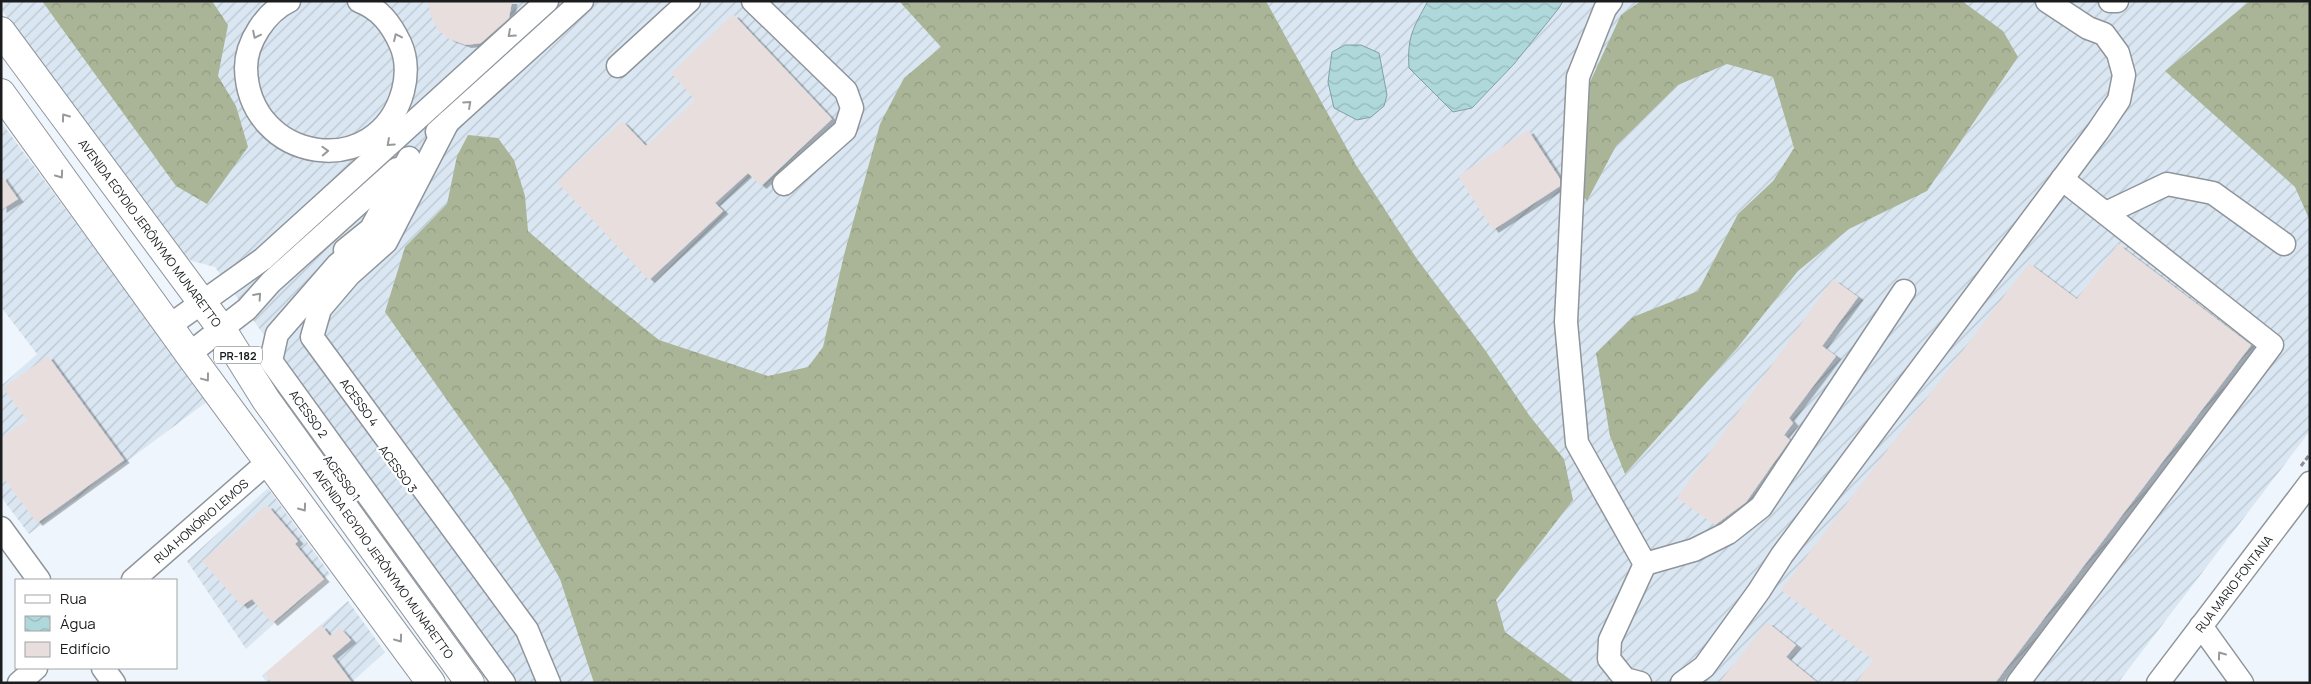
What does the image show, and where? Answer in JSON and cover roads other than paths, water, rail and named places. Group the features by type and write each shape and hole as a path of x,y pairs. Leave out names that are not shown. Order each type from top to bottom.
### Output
{"main road":[{"name":"AVENIDA EGYDIO JERÔNYMO MUNARETTO","path":"1,31 222,328 266,400 470,683"},
{"name":"PR-182","path":"1,93 189,354 269,460 363,592 431,683"},
{"path":"363,592 390,572"}],"street":[{"path":"289,1 262,24 249,49 246,67 250,94 262,119 282,139 318,151 346,149 371,138"},
{"path":"348,182 356,161 371,138 391,119 399,106 406,79 404,51 392,26 372,6 359,1"},
{"path":"169,326 263,259 547,1"},
{"path":"618,66 689,1"},
{"path":"753,1 846,91 852,108 845,130 784,184"},
{"path":"1611,1 1605,9 1578,77 1566,322 1577,443 1645,564"},
{"path":"1682,683 1704,666 1759,591 1782,555 2119,100 2124,76 2118,54 2104,34 2088,28 2047,1"},
{"path":"2110,1 2118,1"},
{"path":"189,354 247,309 271,282 429,140 567,6"},
{"path":"391,119 406,116 421,104 462,79"},
{"name":"ACESSO 1","path":"429,140 371,229 331,262 265,330 257,360 491,683"},
{"name":"ACESSO 2","path":"429,140 376,234 338,264 277,334 271,361 504,683"},
{"name":"ACESSO 3","path":"429,140 382,238 335,282 314,310 305,342 521,636 541,683"},
{"name":"ACESSO 4","path":"429,140 386,242 349,275 320,309 312,338 526,630 549,683"},
{"path":"2018,683 2272,345 2062,179"},
{"path":"2106,213 2167,184 2214,193 2284,244"},
{"path":"1640,683 1625,679 1609,659 1610,640 1645,564 1694,550 1728,533 1761,507 1904,291"},
{"name":"RUA HONÓRIO LEMOS","path":"135,579 269,460"},
{"name":"RUA MARIO FONTANA","path":"2158,683 2201,626 2307,495"},
{"path":"1,528 38,579"},
{"path":"2201,626 2242,683"},
{"path":"19,683 35,669"},
{"path":"104,669 114,683"}],"water":[{"path":"1428,1 1563,1 1514,64 1472,108 1453,112 1409,68 1410,40 1418,18"},
{"path":"1345,45 1361,45 1379,53 1387,95 1384,106 1371,117 1357,120 1334,108 1328,82 1332,52"}]}
